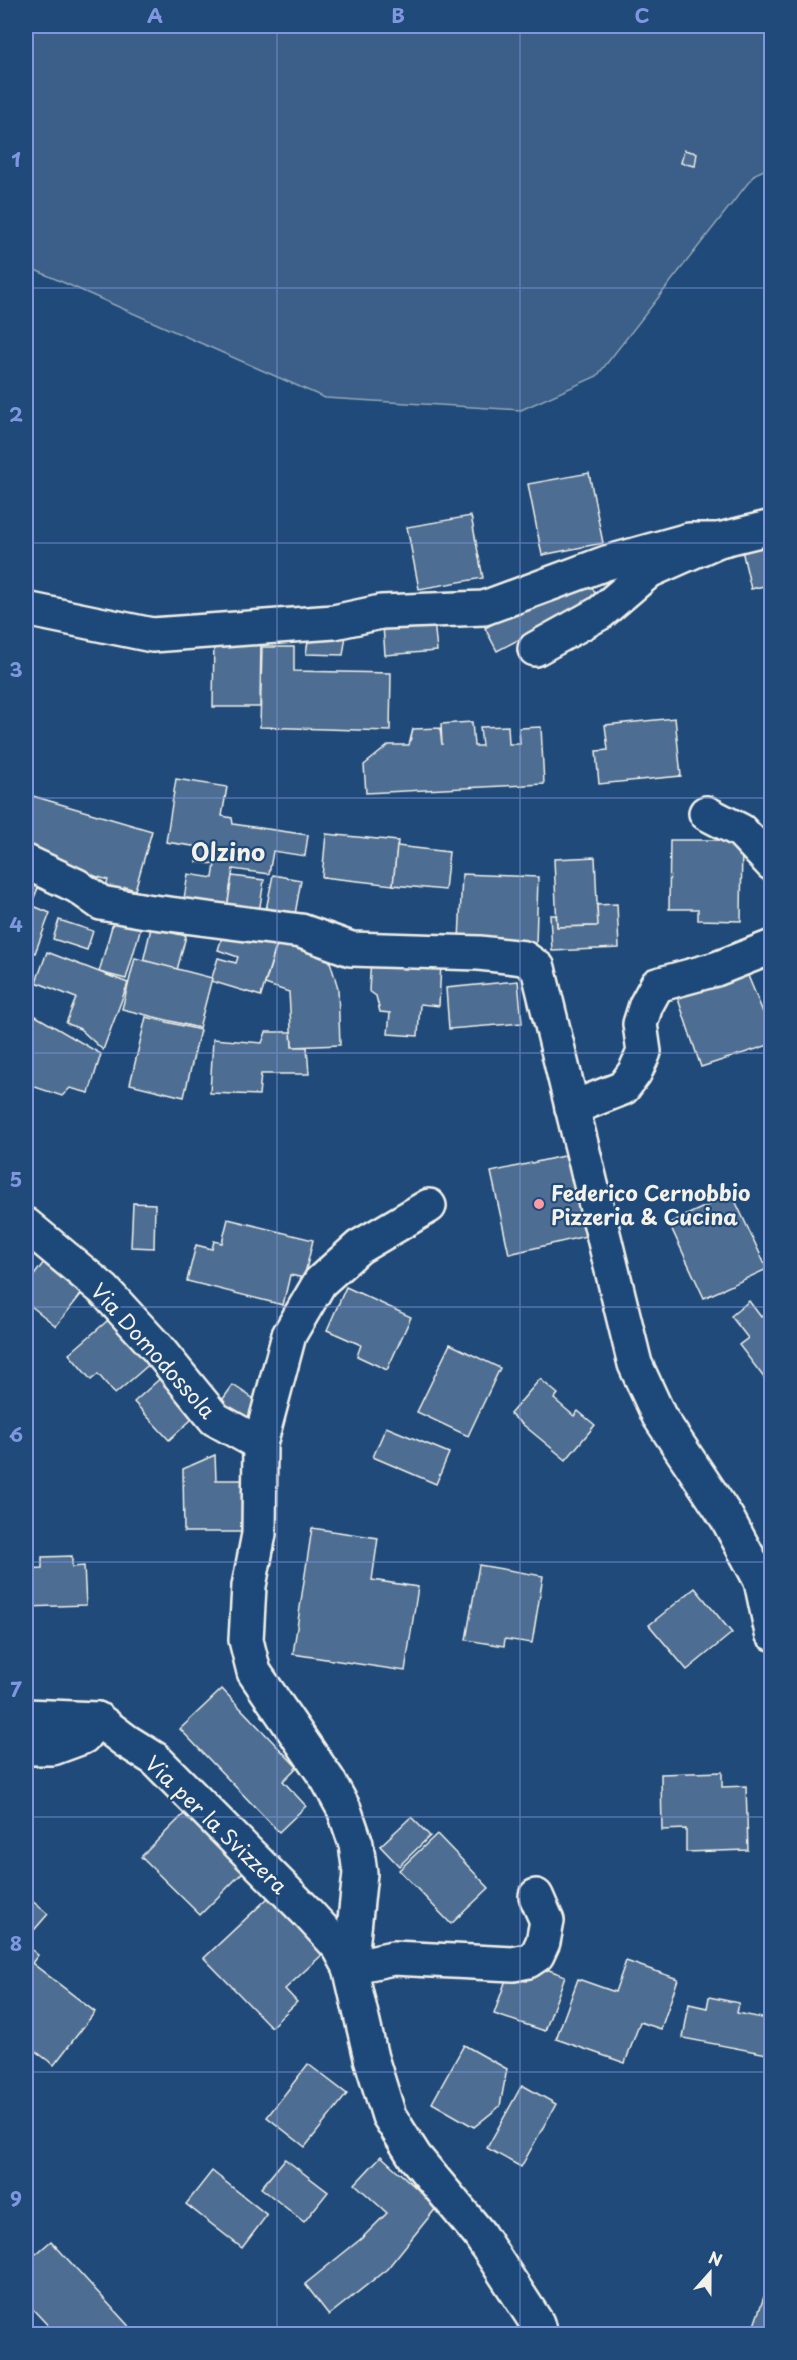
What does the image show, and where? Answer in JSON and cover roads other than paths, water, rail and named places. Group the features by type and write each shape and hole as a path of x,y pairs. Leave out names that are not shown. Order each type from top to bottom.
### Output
{"street":[{"path":"536,649 600,613 649,571 719,540 771,527"},
{"path":"26,609 152,635 334,622 381,612 484,608 606,562 688,540 719,540"},
{"path":"706,813 741,831 771,864"},
{"path":"26,861 77,886 101,903 301,931 351,949 524,958 538,968 635,1364 659,1416 727,1518 761,1581 771,1633"},
{"path":"572,1108 623,1088 635,1072 644,1052 640,1024 646,1005 657,985 716,969 771,947"},
{"path":"429,1206 359,1246 321,1282 289,1335 260,1444 259,1534 249,1586 246,1640 254,1672 328,1780 344,1809 356,1844 360,1873 350,1967 371,2058 389,2116 415,2157 479,2234 537,2323 540,2334"},
{"name":"Via Domodossola","path":"26,1225 104,1290 158,1349 215,1419 260,1444"},
{"path":"26,1716 98,1719"},
{"path":"26,1748 53,1748 82,1737 98,1719"},
{"name":"Via per la Svizzera","path":"98,1719 126,1741 155,1759 304,1909 339,1947 350,1967"},
{"path":"350,1967 393,1958 513,1964 528,1961 537,1955 543,1942 547,1922 536,1896"}],"place":[{"name":"Federico Cernobbio Pizzeria & Cucina","path":"539,1204"}],"district":[{"name":"Olzino","path":"228,851"}]}
